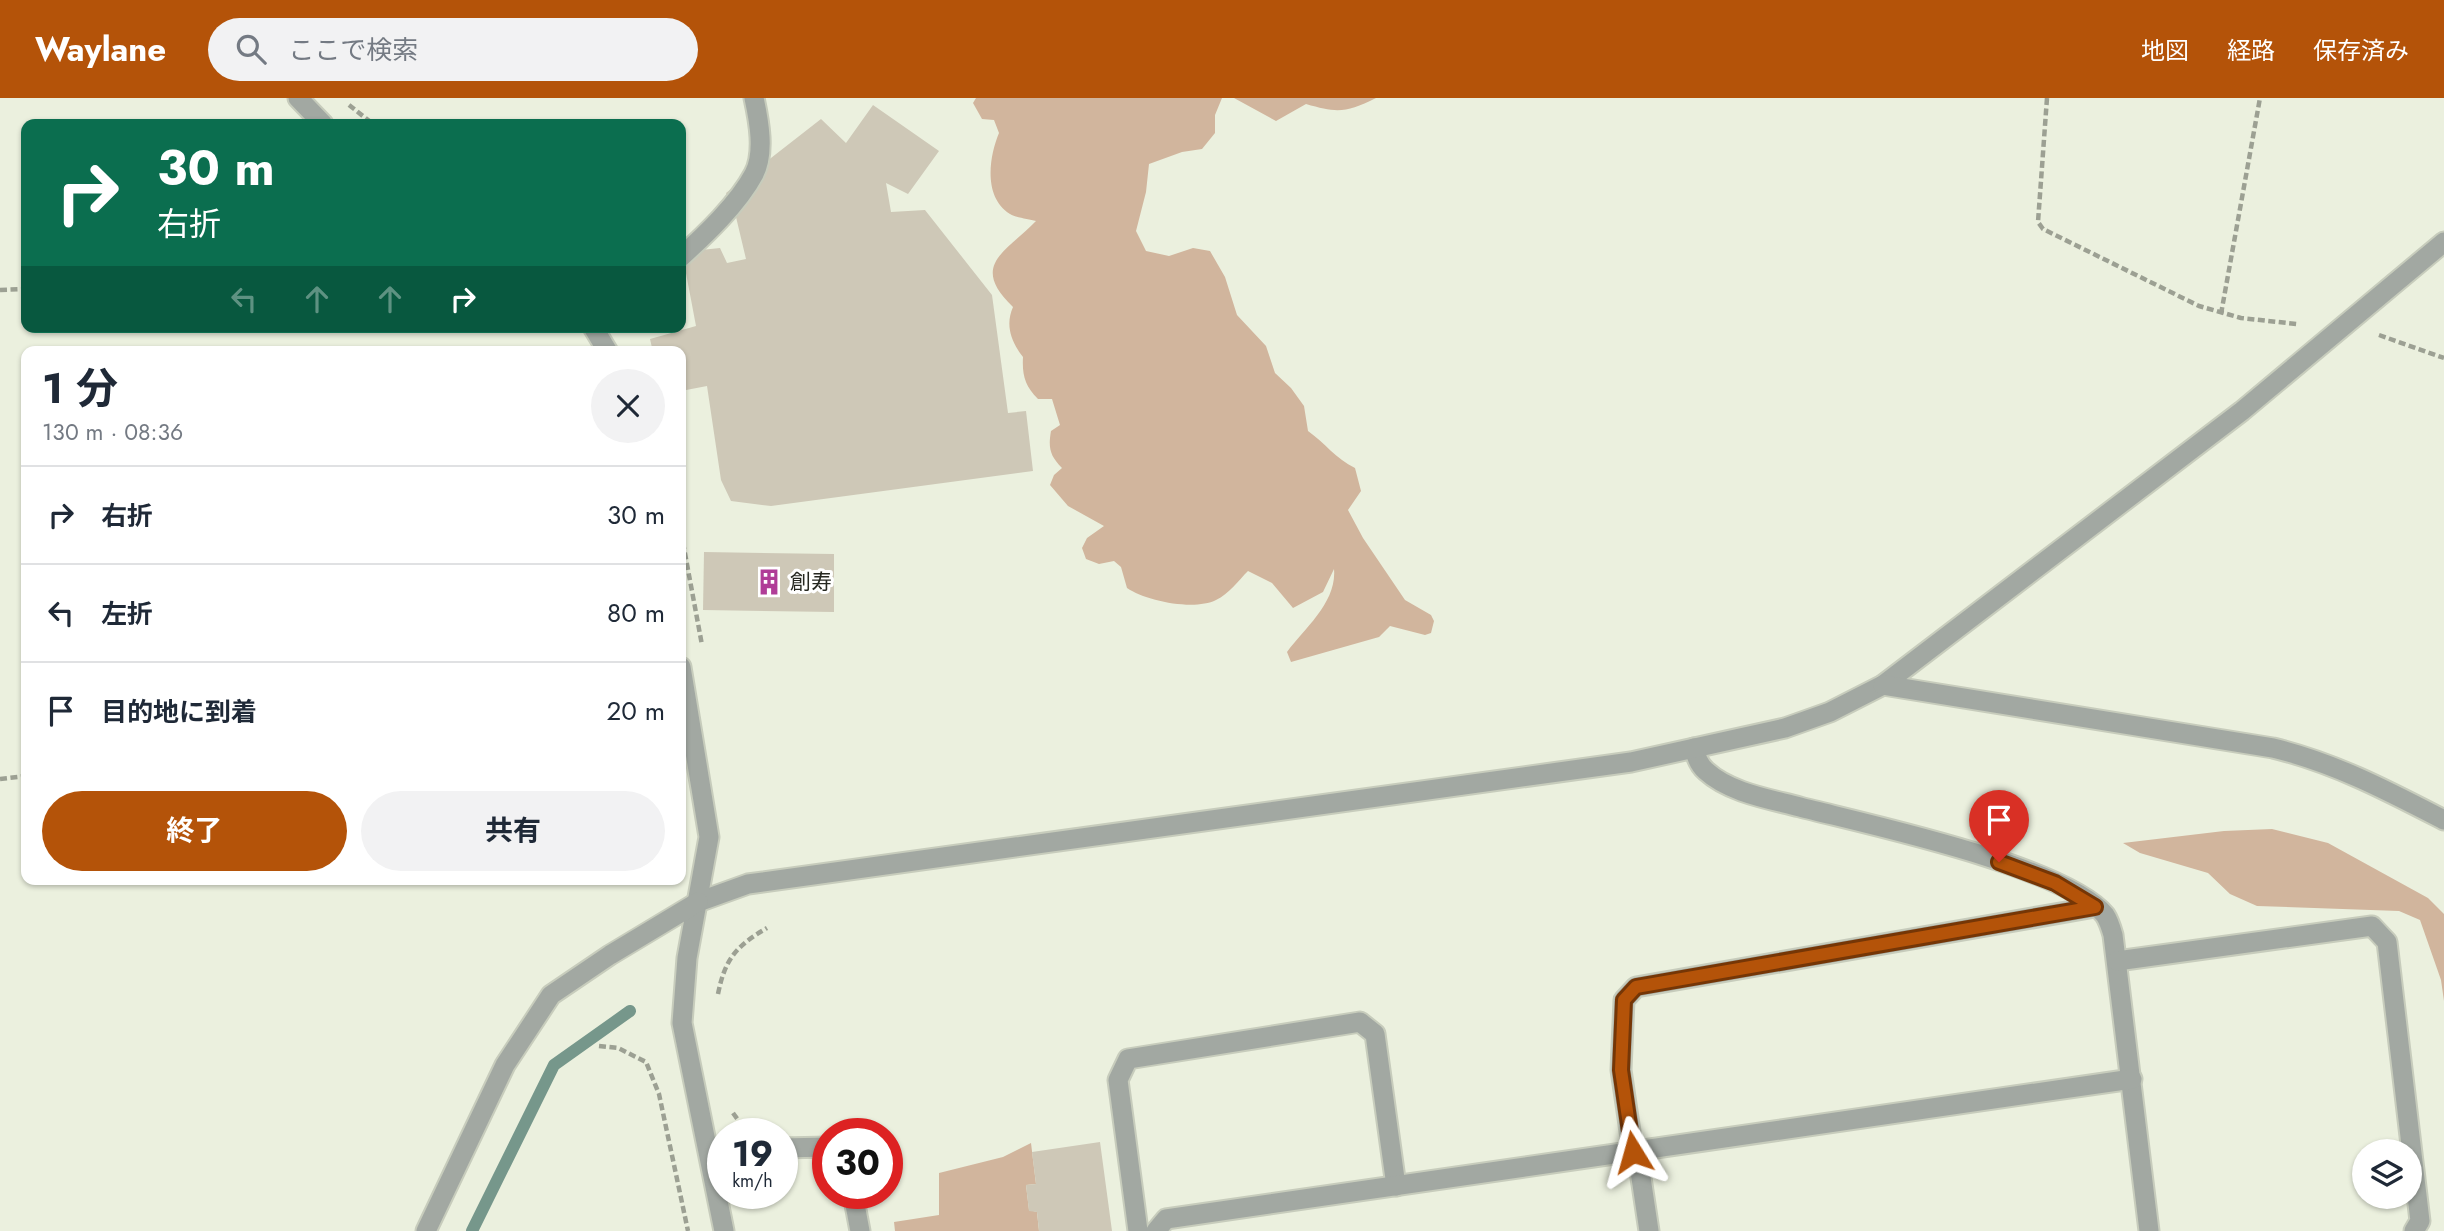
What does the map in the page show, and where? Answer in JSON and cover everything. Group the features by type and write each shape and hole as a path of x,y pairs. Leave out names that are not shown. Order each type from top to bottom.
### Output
{"street":[{"path":"298,98 318,119"},
{"path":"686,252 707,233 754,173 760,155 754,98"},
{"path":"426,1231 505,1065 551,995 610,954 698,902 748,884 1632,762 1805,721 1830,712 1883,685 2242,411 2444,242"},
{"path":"1883,685 2239,742 2306,756 2360,777 2444,820"},
{"path":"686,697 709,837 682,998 682,1023 707,1122"},
{"path":"1694,748 1697,759 1706,771 1745,792 1957,849 2020,869 2075,893 2095,907 2109,924 2117,961 2149,1231"},
{"path":"1649,1231 1621,1070 1624,1000 1636,987 2095,907"},
{"path":"2117,961 2372,926 2387,942 2420,1221 2414,1231"},
{"path":"1139,1231 1118,1080 1128,1059 1360,1022 1375,1034 1396,1186"},
{"path":"1156,1231 1166,1219 2132,1079"},
{"path":"721,1209 724,1231"},
{"path":"856,1209 860,1231"}],"path":[{"path":"2047,98 2040,226 2199,306 2221,314 2302,324"},
{"path":"2221,314 2260,98"},
{"path":"346,103 367,119"},
{"path":"0,290 21,289"},
{"path":"2371,334 2444,358"},
{"path":"0,779 21,777"},
{"path":"717,998 723,970 737,949 767,928"},
{"path":"599,1046 618,1048 646,1062 659,1094 688,1231"},
{"path":"732,1111 737,1118"}],"shaded area":[{"path":"976,98 1222,98 1215,115 1215,133 1202,149 1182,152 1149,164 1146,192 1136,231 1146,251 1169,256 1193,248 1210,251 1225,277 1237,315 1266,346 1275,373 1291,388 1304,406 1308,431 1355,468 1361,491 1348,510 1363,538 1405,600 1431,615 1434,621 1431,633 1425,635 1390,626 1379,637 1291,662 1287,652 1325,603 1334,581 1334,569 1323,592 1293,608 1272,583 1248,571 1221,597 1195,605 1170,603 1135,593 1127,588 1121,567 1114,561 1099,564 1086,559 1082,548 1087,538 1104,526 1068,506 1050,485 1054,475 1062,468 1052,456 1050,442 1051,431 1060,425 1052,399 1038,399 1027,385 1023,357 1010,333 1013,307 1000,293 994,280 993,270 997,260 1036,221 1010,214 995,198 991,165 999,133 994,120 982,119 973,103"},
{"path":"1234,98 1376,98 1357,107 1341,110 1306,104 1276,121"},
{"path":"2272,829 2328,843 2428,898 2444,914 2444,1001 2441,980 2420,920 2399,911 2257,906 2230,894 2208,873 2140,853 2123,843 2224,831"},
{"path":"1031,1143 1036,1184 1026,1185 1029,1210 1037,1212 1039,1231 895,1231 894,1222 939,1215 939,1173 1003,1157"}],"building":[{"path":"873,105 939,151 908,194 886,183 891,212 925,210 992,295 1008,413 1026,411 1033,471 771,506 731,501 721,480 707,386 686,390 686,346 652,346 650,339 671,333 686,333 686,329 696,326 686,273 686,252 720,248 727,263 746,259 736,217 726,193 821,119 846,143"},
{"name":"創寿","path":"704,552 834,554 834,612 703,610"},
{"path":"1100,1142 1112,1231 1039,1231 1037,1212 1029,1211 1026,1185 1036,1184 1032,1152"}],"waterway":[{"path":"472,1231 554,1065 630,1011"}],"place":[{"name":"創寿","path":"769,582"}],"route":[{"path":"1633,1152 1621,1070 1624,1000 1636,987 2095,907 2055,883 1999,862"}]}
